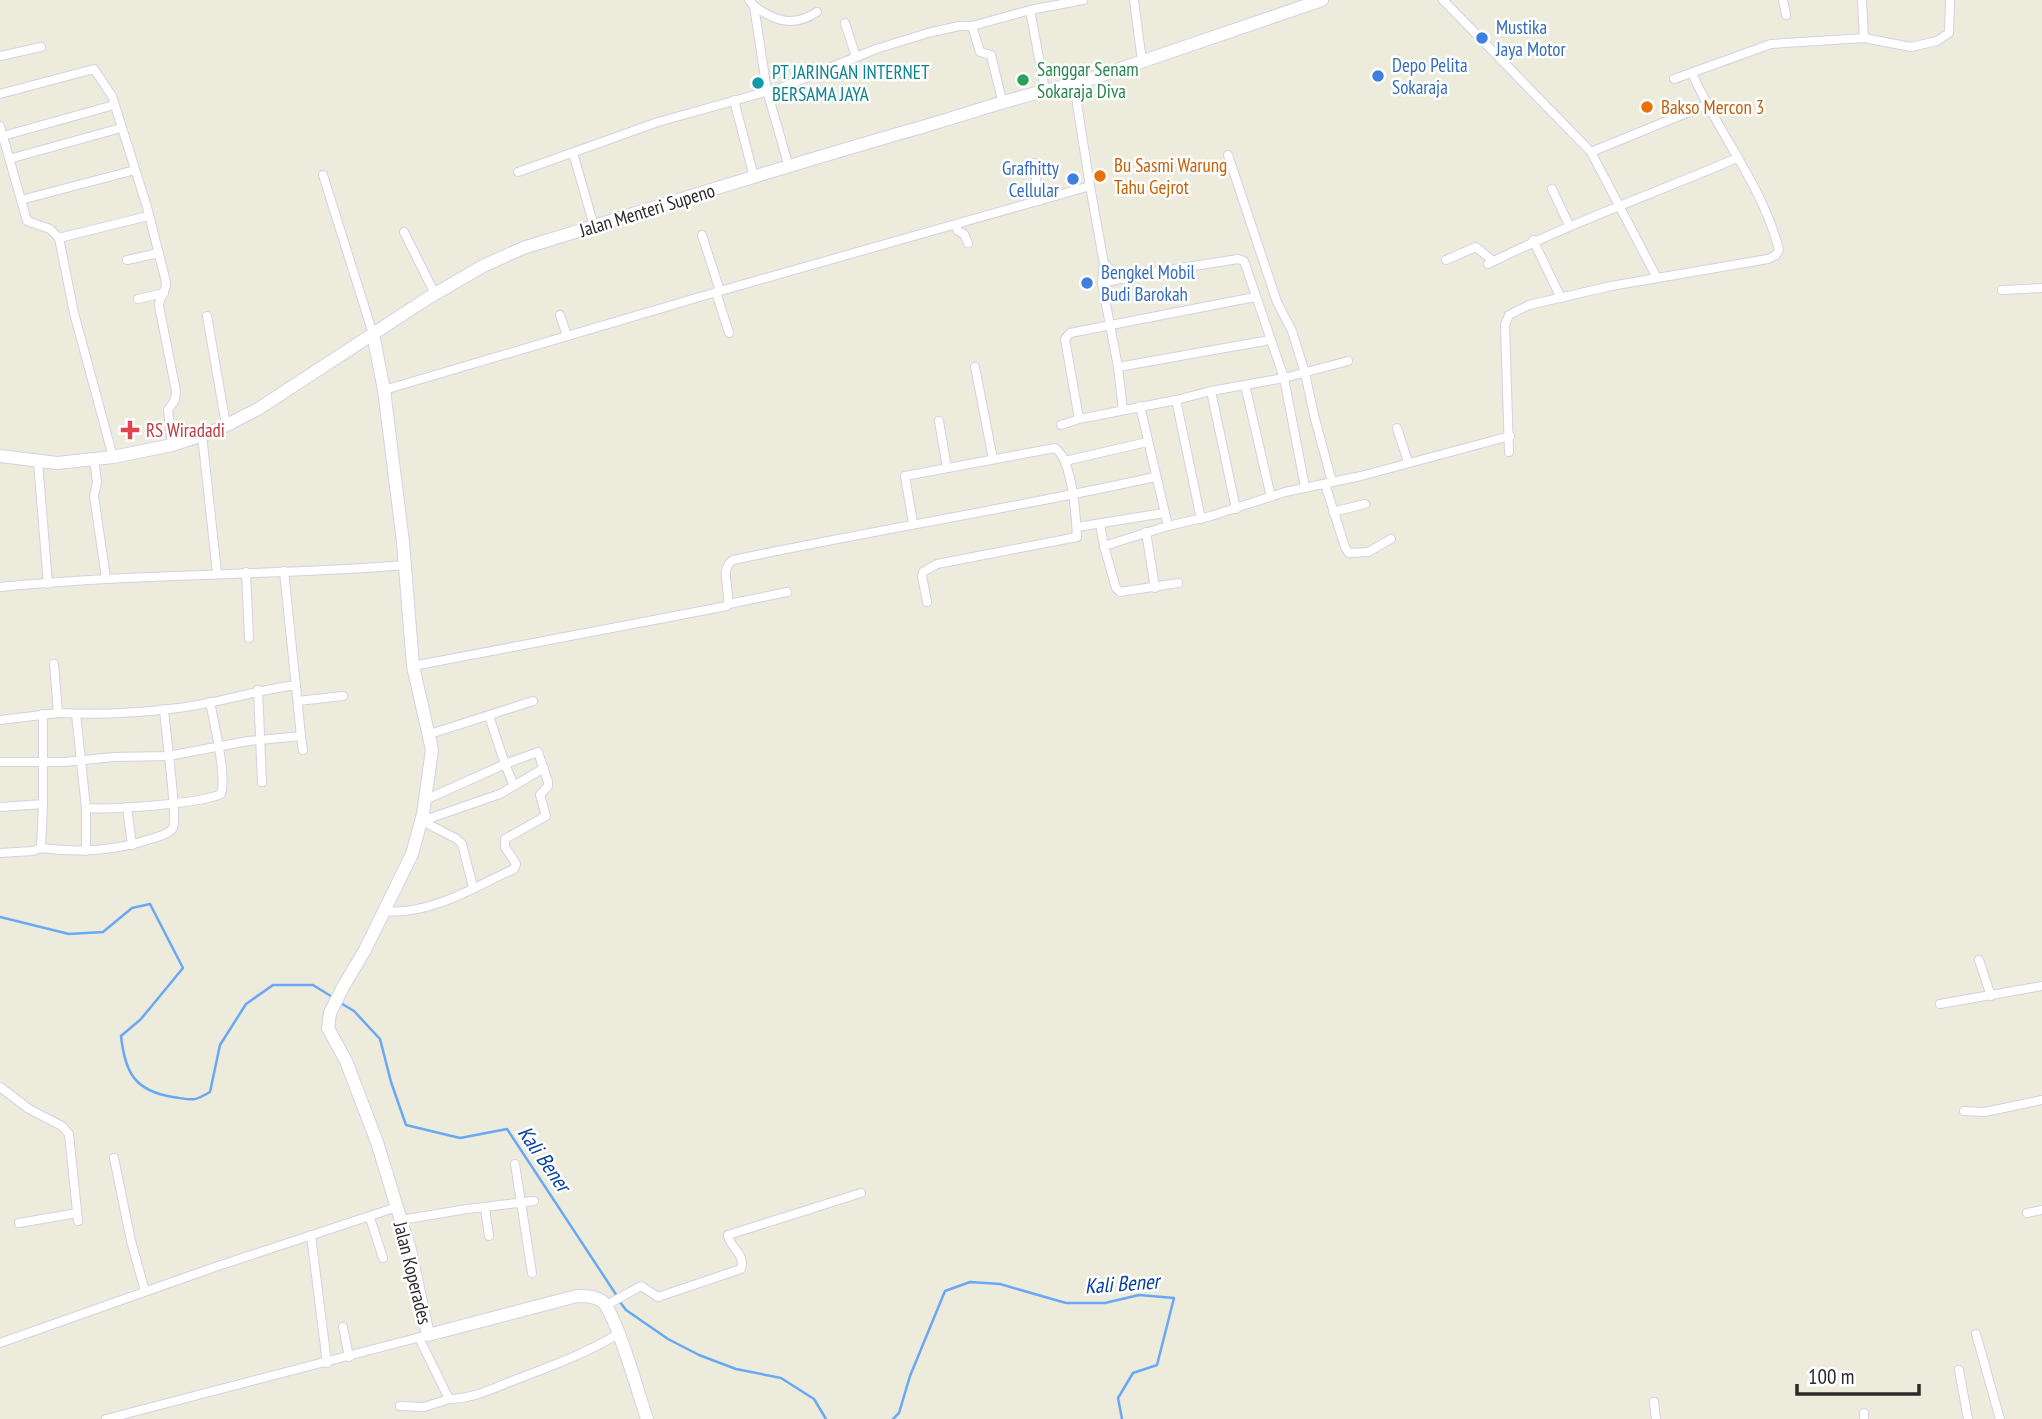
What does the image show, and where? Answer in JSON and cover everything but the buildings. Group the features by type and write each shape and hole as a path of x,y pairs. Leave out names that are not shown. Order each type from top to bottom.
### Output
{"main road":[{"name":"Jalan Menteri Supeno","path":"0,456 57,463 113,457 202,435 258,410 435,294 483,266 523,248 850,147 1045,90 1076,84 1322,0"},
{"name":"Jalan Koperades","path":"373,334 384,390 406,565 413,666 432,750 422,821 412,854 365,950 342,987 330,1013 327,1028 346,1060 362,1100 399,1214 410,1250 424,1337 577,1296 610,1303"},
{"path":"610,1303 647,1419"}],"street":[{"path":"518,172 658,122 767,91 928,33 958,26 972,26 1030,10 1083,0"},
{"path":"1134,0 1142,61"},
{"path":"1443,0 1591,152 1657,278"},
{"path":"1783,0 1786,15"},
{"path":"1862,0 1864,38"},
{"path":"1674,79 1771,44 1864,38 1911,47 1943,39 1949,33 1950,0"},
{"path":"751,3 778,21 787,23 806,19 817,12"},
{"path":"751,3 767,91 789,167"},
{"path":"1030,10 1045,90"},
{"path":"845,23 856,57"},
{"path":"972,26 980,52 991,55 1003,104"},
{"path":"0,56 41,47"},
{"path":"0,94 94,69 108,89 135,170 167,289 159,306 177,391 175,401 168,410 172,444"},
{"path":"1509,452 1507,318 1529,305 1657,278 1768,259 1776,256 1779,250 1771,223 1706,105 1692,73"},
{"path":"1076,84 1104,264 1102,283 1118,367 1122,410"},
{"path":"734,100 754,177"},
{"path":"3,136 114,105"},
{"path":"1591,152 1706,105"},
{"path":"0,127 27,221 50,229 59,238 74,313 113,457"},
{"path":"9,159 121,128"},
{"path":"573,153 594,226"},
{"path":"1228,155 1277,302 1292,331 1305,373 1334,512 1349,553 1368,552 1391,539"},
{"path":"1446,260 1476,247 1491,263 1533,240 1619,204 1661,191 1737,158"},
{"path":"1034,163 1039,201"},
{"path":"21,200 60,192 135,170"},
{"path":"323,175 373,334"},
{"path":"384,390 718,291 1090,186"},
{"path":"1552,189 1569,225"},
{"path":"59,238 148,216"},
{"path":"956,225 968,243"},
{"path":"404,232 435,294"},
{"path":"702,235 729,333"},
{"path":"1533,240 1562,298"},
{"path":"127,260 159,253"},
{"path":"1102,283 1238,259 1244,261 1284,378 1305,487"},
{"path":"1104,264 1123,279"},
{"path":"2002,290 2042,288"},
{"path":"138,299 164,293"},
{"path":"1079,419 1066,337 1077,331 1255,297"},
{"path":"560,315 567,336"},
{"path":"207,316 226,425"},
{"path":"1118,367 1270,340"},
{"path":"1061,425 1211,391 1284,378 1348,361"},
{"path":"975,367 993,459"},
{"path":"1245,385 1271,497"},
{"path":"1211,391 1236,509"},
{"path":"1176,400 1201,519"},
{"path":"1140,407 1168,526"},
{"path":"939,421 947,468"},
{"path":"1397,428 1408,462"},
{"path":"202,435 217,573"},
{"path":"1104,546 1305,487 1510,436"},
{"path":"1065,461 1147,442"},
{"path":"913,523 905,476 1055,448 1061,452 1065,461 1077,537 956,560 928,568 922,576 927,602"},
{"path":"94,459 97,474 95,505 106,578"},
{"path":"38,462 48,584"},
{"path":"729,604 725,572 730,561 1155,477"},
{"path":"1334,512 1365,504"},
{"path":"1077,527 1164,513"},
{"path":"1100,524 1117,590 1122,593 1178,583"},
{"path":"1146,533 1155,588"},
{"path":"0,587 106,578 332,571 406,565"},
{"path":"284,571 303,750"},
{"path":"246,572 249,638"},
{"path":"413,666 576,637 787,592"},
{"path":"54,664 58,713"},
{"path":"0,720 43,713 164,709 296,685"},
{"path":"258,690 262,782"},
{"path":"298,701 343,696"},
{"path":"430,734 533,701"},
{"path":"86,808 127,807 220,794 222,785 218,748 210,702"},
{"path":"0,853 41,848 86,851 132,845 172,830 173,802 164,709"},
{"path":"41,848 43,713"},
{"path":"76,714 86,808 86,851"},
{"path":"489,716 514,786"},
{"path":"0,762 44,763 168,756 259,740 301,736"},
{"path":"384,911 403,913 423,908 514,869 516,863 505,847 505,839 546,816 540,797 548,786 538,752 425,800"},
{"path":"422,821 482,801 544,768"},
{"path":"0,807 43,804"},
{"path":"127,807 132,845"},
{"path":"422,821 462,844 472,887"},
{"path":"1979,960 1990,996"},
{"path":"1940,1004 2042,986"},
{"path":"0,1087 29,1109 62,1126 69,1134 78,1217 19,1223"},
{"path":"1964,1111 1985,1112 2042,1100"},
{"path":"114,1158 131,1241 145,1291"},
{"path":"515,1164 532,1273"},
{"path":"610,1303 641,1286 658,1297 670,1295 741,1269 739,1253 727,1235 861,1193"},
{"path":"0,1343 145,1291 370,1217 485,1208 534,1201"},
{"path":"485,1208 489,1236"},
{"path":"2027,1213 2042,1210"},
{"path":"370,1217 383,1258"},
{"path":"312,1235 327,1363"},
{"path":"343,1327 349,1357"},
{"path":"400,1406 424,1407 449,1399 465,1398 562,1363 618,1334"},
{"path":"1976,1334 2000,1419"},
{"path":"106,1419 424,1337 449,1399"},
{"path":"1959,1370 1968,1419"},
{"path":"1654,1402 1656,1419"}],"waterway":[{"name":"Kali Bener","path":"0,917 69,934 103,932 132,908 150,904 183,968 141,1019 121,1036 125,1060 134,1078 149,1090 160,1094 193,1099 210,1092 220,1045 246,1004 273,985 313,985 334,998"},
{"name":"Kali Bener","path":"339,1002 354,1011 380,1039 406,1125 460,1138 507,1129 617,1296"},
{"name":"Kali Bener","path":"893,1419 899,1413 910,1376 945,1291 970,1282 1000,1284 1066,1303 1105,1303 1139,1295 1174,1298 1157,1365 1133,1373 1118,1398 1122,1419"},
{"name":"Kali Bener","path":"620,1302 626,1310 668,1339 699,1355 736,1369 781,1378 814,1399 826,1419"}],"place":[{"name":"Mustika Jaya Motor","path":"1482,38"},
{"name":"Depo Pelita Sokaraja","path":"1378,76"},
{"name":"Sanggar Senam Sokaraja Diva","path":"1023,80"},
{"name":"PT JARINGAN INTERNET BERSAMA JAYA","path":"758,83"},
{"name":"Bakso Mercon 3","path":"1647,107"},
{"name":"Bu Sasmi Warung Tahu Gejrot","path":"1100,176"},
{"name":"Grafhitty Cellular","path":"1073,179"},
{"name":"Bengkel Mobil Budi Barokah","path":"1087,283"},
{"name":"RS Wiradadi","path":"130,430"}]}
